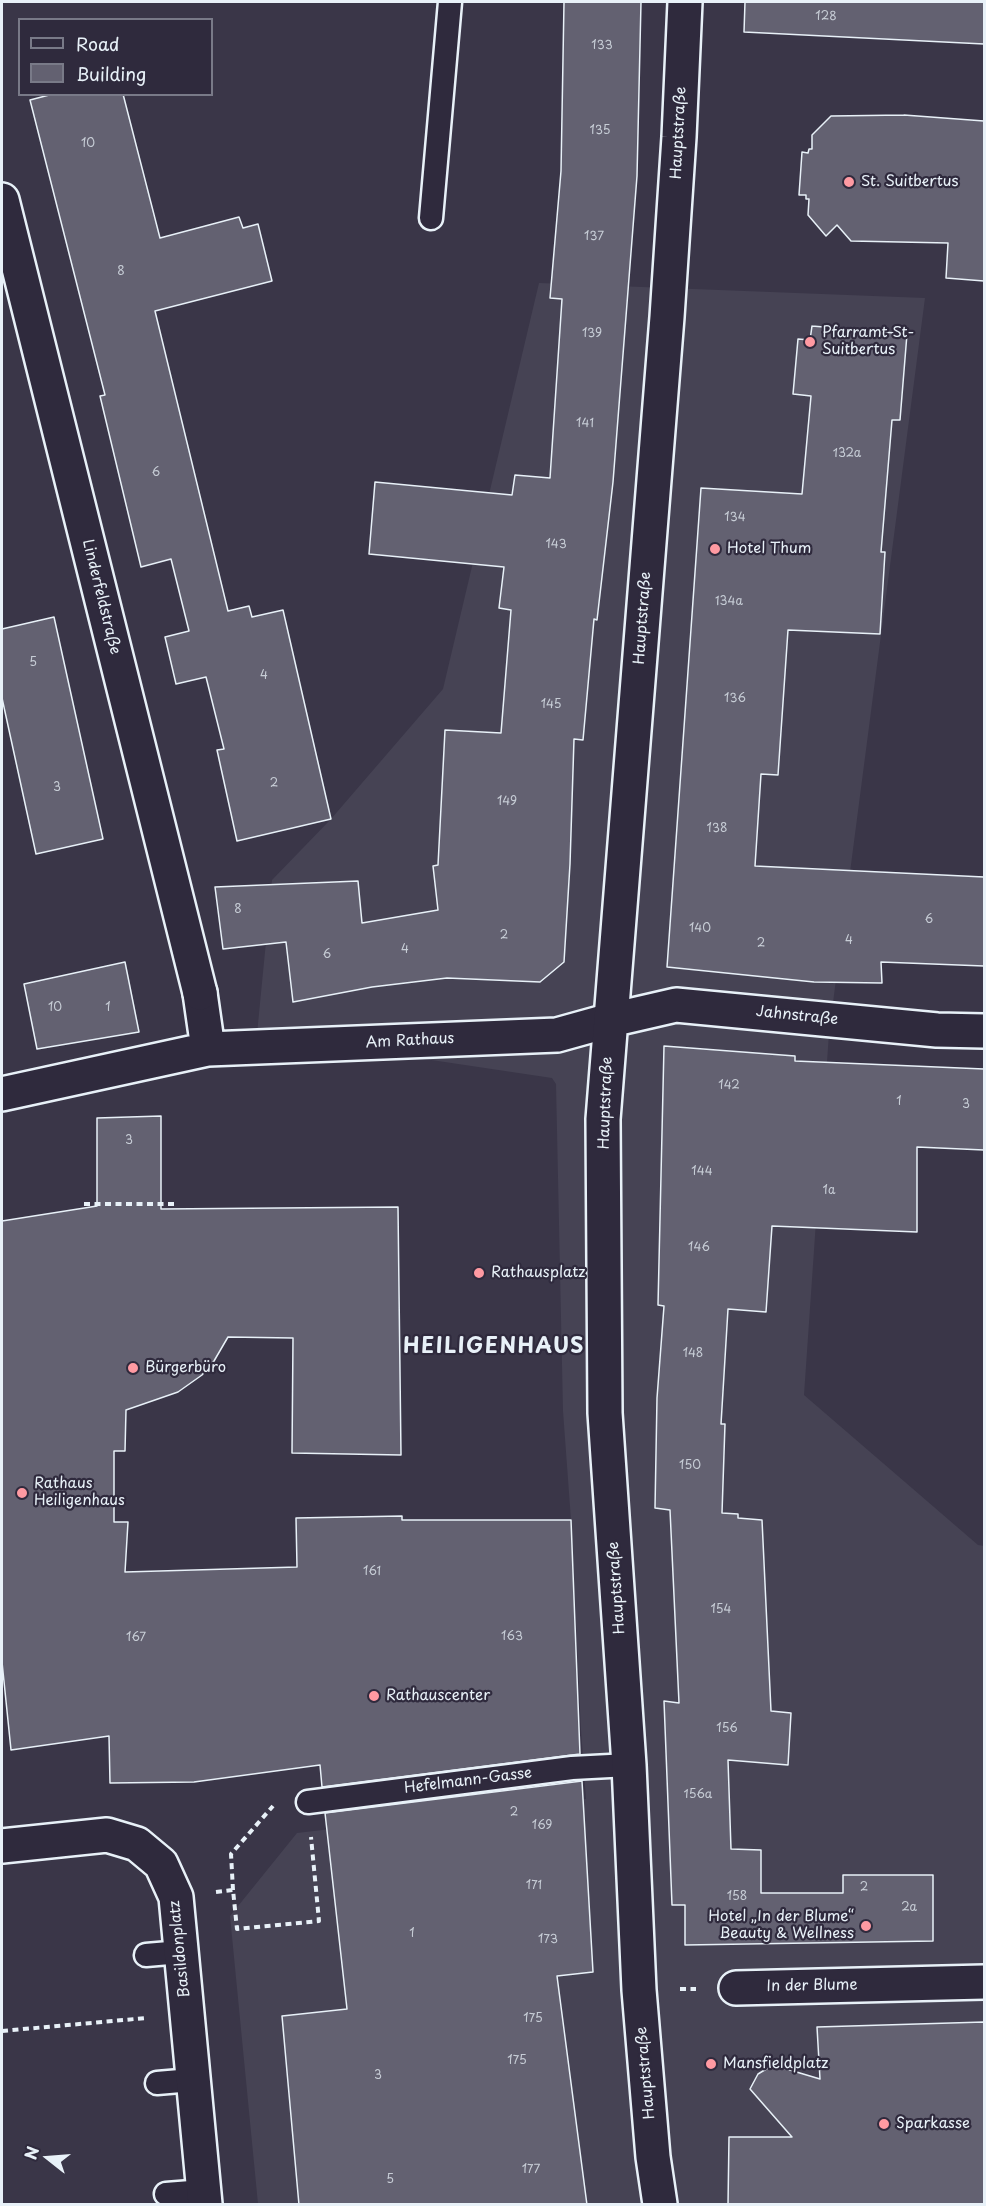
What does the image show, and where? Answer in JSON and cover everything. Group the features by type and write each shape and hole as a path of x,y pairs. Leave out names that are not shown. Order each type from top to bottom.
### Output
{"street":[{"name":"Hauptstraße","path":"660,2205 653,2157 639,1990 628,1765 605,1413 603,1119 667,306 679,137 685,2"},
{"name":"Linderfeldstraße","path":"2,200 200,993 208,1049"},
{"name":"Jahnstraße","path":"611,1020 676,1005 936,1030 984,1031"},
{"name":"Am Rathaus","path":"2,1094 208,1049 556,1035 611,1020"},
{"name":"Basildonplatz","path":"2,1846 107,1835 137,1844 161,1864 176,1897 205,2198"},
{"name":"In der Blume","path":"736,1988 984,1982"}],"lane":[{"path":"431,218 450,2"},
{"name":"Hefelmann-Gasse","path":"308,1802 572,1768 628,1765"},
{"path":"146,1955 181,1952"},
{"path":"157,2083 192,2080"},
{"path":"166,2193 205,2198"}],"path":[{"path":"84,1204 176,1204"},
{"path":"308,1802 319,1921 237,1929 233,1890 231,1854 273,1806 308,1802"},
{"path":"176,1897 233,1890"},
{"path":"639,1990 736,1988"},
{"path":"2,2031 186,2014"}],"shaded area":[{"path":"539,283 925,298 829,1033 804,1395 978,1545 984,1546 984,2204 258,2204 230,1916 297,1833 586,1799 563,1411 556,1084 552,1078 257,1034 272,880 331,819 443,689"}],"building":[{"path":"564,2 641,2 637,176 613,482 597,620 594,619 583,740 574,739 564,962 540,982 447,978 372,987 293,1002 286,942 223,949 215,887 358,881 362,923 438,910 433,866 438,865 445,730 501,733 511,610 499,608 504,567 369,554 375,482 512,495 515,475 550,478 562,299 550,298 561,171"},
{"path":"745,2 984,2 984,44 744,32"},
{"path":"45,96 124,96 160,238 239,217 243,228 258,224 272,281 155,311 228,611 249,606 252,617 283,610 331,819 237,841 217,750 224,749 206,677 176,684 165,637 189,631 171,559 141,567 100,396 105,395 30,100"},
{"path":"904,115 984,121 984,281 946,278 948,243 851,241 837,225 826,236 808,215 809,199 806,199 806,195 799,195 802,152 808,153 809,149 812,149 812,135 831,116"},
{"path":"812,326 907,334 900,420 892,420 881,552 885,552 880,634 788,630 778,775 761,774 755,866 984,877 984,966 881,962 882,983 814,982 667,967 701,488 802,494 811,396 793,394 798,339 810,340"},
{"path":"54,617 103,839 36,854 2,698 2,629"},
{"path":"125,962 139,1032 37,1049 24,984"},
{"path":"664,1046 795,1056 795,1061 984,1069 984,1150 917,1147 917,1232 772,1226 766,1312 728,1309 721,1424 725,1424 722,1513 738,1514 738,1518 762,1520 771,1711 791,1713 788,1765 728,1760 731,1849 761,1850 761,1893 843,1893 843,1875 933,1875 933,1941 685,1945 685,1905 672,1905 664,1701 679,1703 670,1510 655,1508 657,1398 664,1306 658,1305"},
{"path":"161,1116 161,1209 398,1207 401,1455 292,1453 293,1338 228,1337 214,1361 202,1375 178,1392 126,1410 125,1451 114,1451 114,1522 128,1522 125,1572 297,1567 296,1518 402,1516 402,1520 571,1520 580,1754 322,1787 320,1765 194,1782 110,1783 109,1736 11,1750 2,1662 2,1221 97,1206 97,1118"},
{"path":"582,1781 593,1972 557,1976 587,2205 299,2205 282,2016 347,2009 325,1813"},
{"name":"Sparkasse","path":"984,2022 984,2205 728,2205 729,2137 792,2137 750,2089 758,2074 773,2065 820,2079 817,2027"}],"place":[{"name":"St. Suitbertus","path":"849,182"},
{"name":"Pfarramt St- Suitbertus","path":"810,342"},
{"name":"Hotel Thum","path":"715,549"},
{"name":"Rathausplatz","path":"479,1273"},
{"name":"Bürgerbüro","path":"133,1368"},
{"name":"Rathaus Heiligenhaus","path":"22,1493"},
{"name":"Rathauscenter","path":"374,1696"},
{"name":"Hotel „In der Blume“ Beauty & Wellness","path":"866,1926"},
{"name":"Mansfieldplatz","path":"711,2064"},
{"name":"Sparkasse","path":"884,2124"}],"district":[{"name":"HEILIGENHAUS","path":"494,1347"}]}
